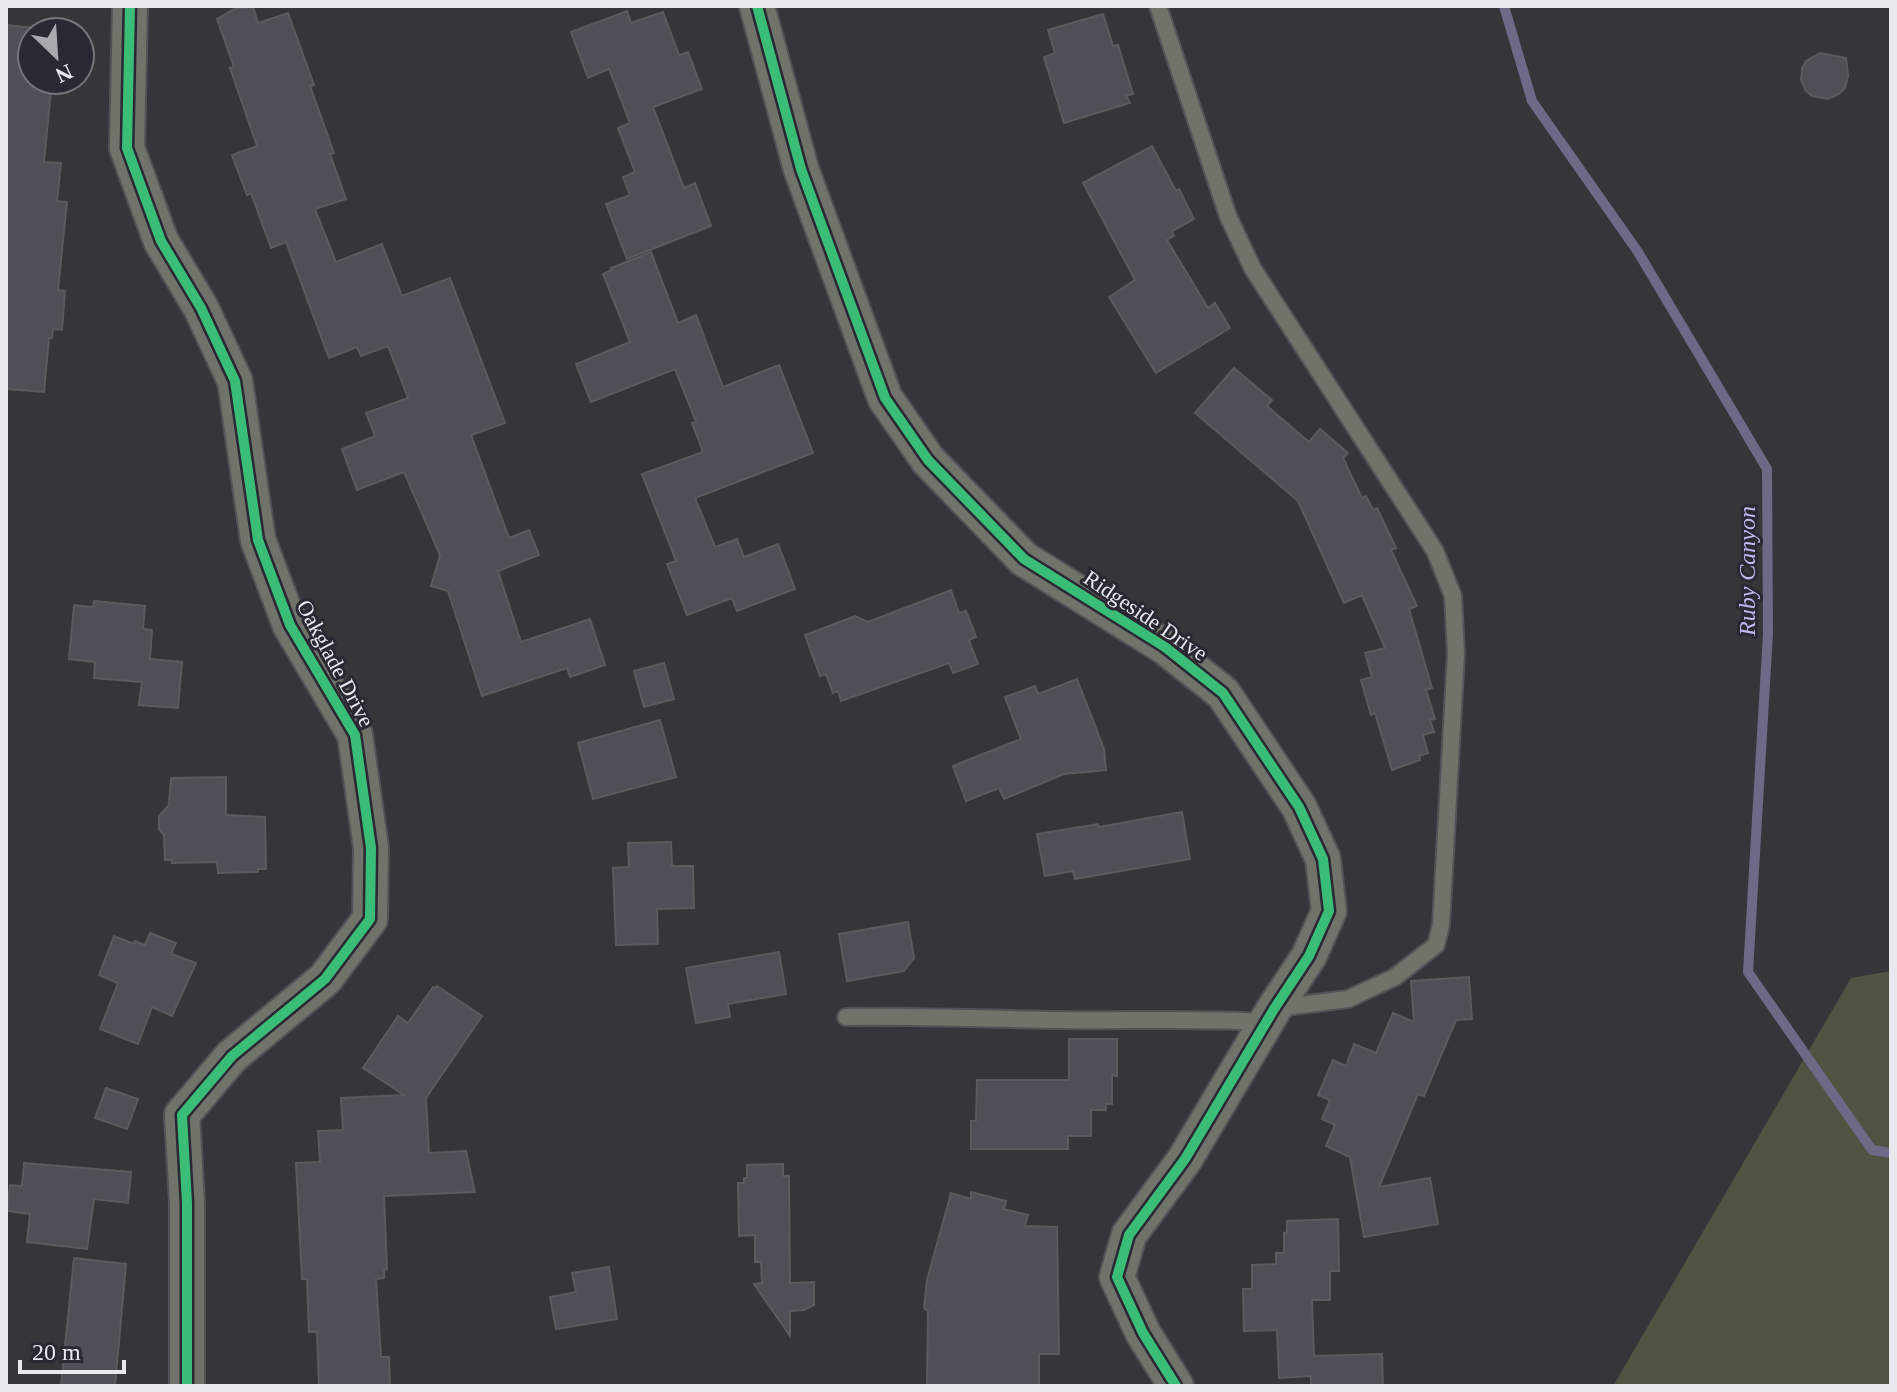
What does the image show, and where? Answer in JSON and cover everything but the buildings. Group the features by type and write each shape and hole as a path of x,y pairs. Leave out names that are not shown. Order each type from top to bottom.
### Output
{"street":[{"name":"Oakglade Drive","path":"130,6 127,148 161,241 201,308 235,381 258,540 290,625 355,735 371,848 370,919 325,979 232,1056 182,1115 187,1203 187,1386"},
{"name":"Ridgeside Drive","path":"757,6 801,169 885,398 928,460 1024,559 1165,647 1223,693 1299,807 1323,859 1329,911 1309,956 1185,1159 1129,1235 1117,1277 1143,1333 1176,1386"}],"lane":[{"path":"846,1017 1061,1020 1270,1016 1348,999 1395,977 1436,945 1441,925 1456,653 1453,596 1435,551 1253,269 1228,216 1158,6"}],"green space":[{"path":"1891,971 1891,1386 1613,1386 1851,978"}],"waterway":[{"name":"Ruby Canyon","path":"1504,6 1532,101 1638,252 1767,469 1768,633 1748,972 1872,1150 1891,1153"}],"cycle path":[{"path":"130,6 127,148 161,241 201,308 235,381 258,540 290,625 355,735 371,848 370,919 325,979 232,1056 182,1115 187,1203 187,1386"},
{"path":"757,6 801,169 885,398 928,460 1024,559 1165,647 1223,693 1299,807 1323,859 1329,911 1309,956 1185,1159 1129,1235 1117,1277 1143,1333 1176,1386"}]}
